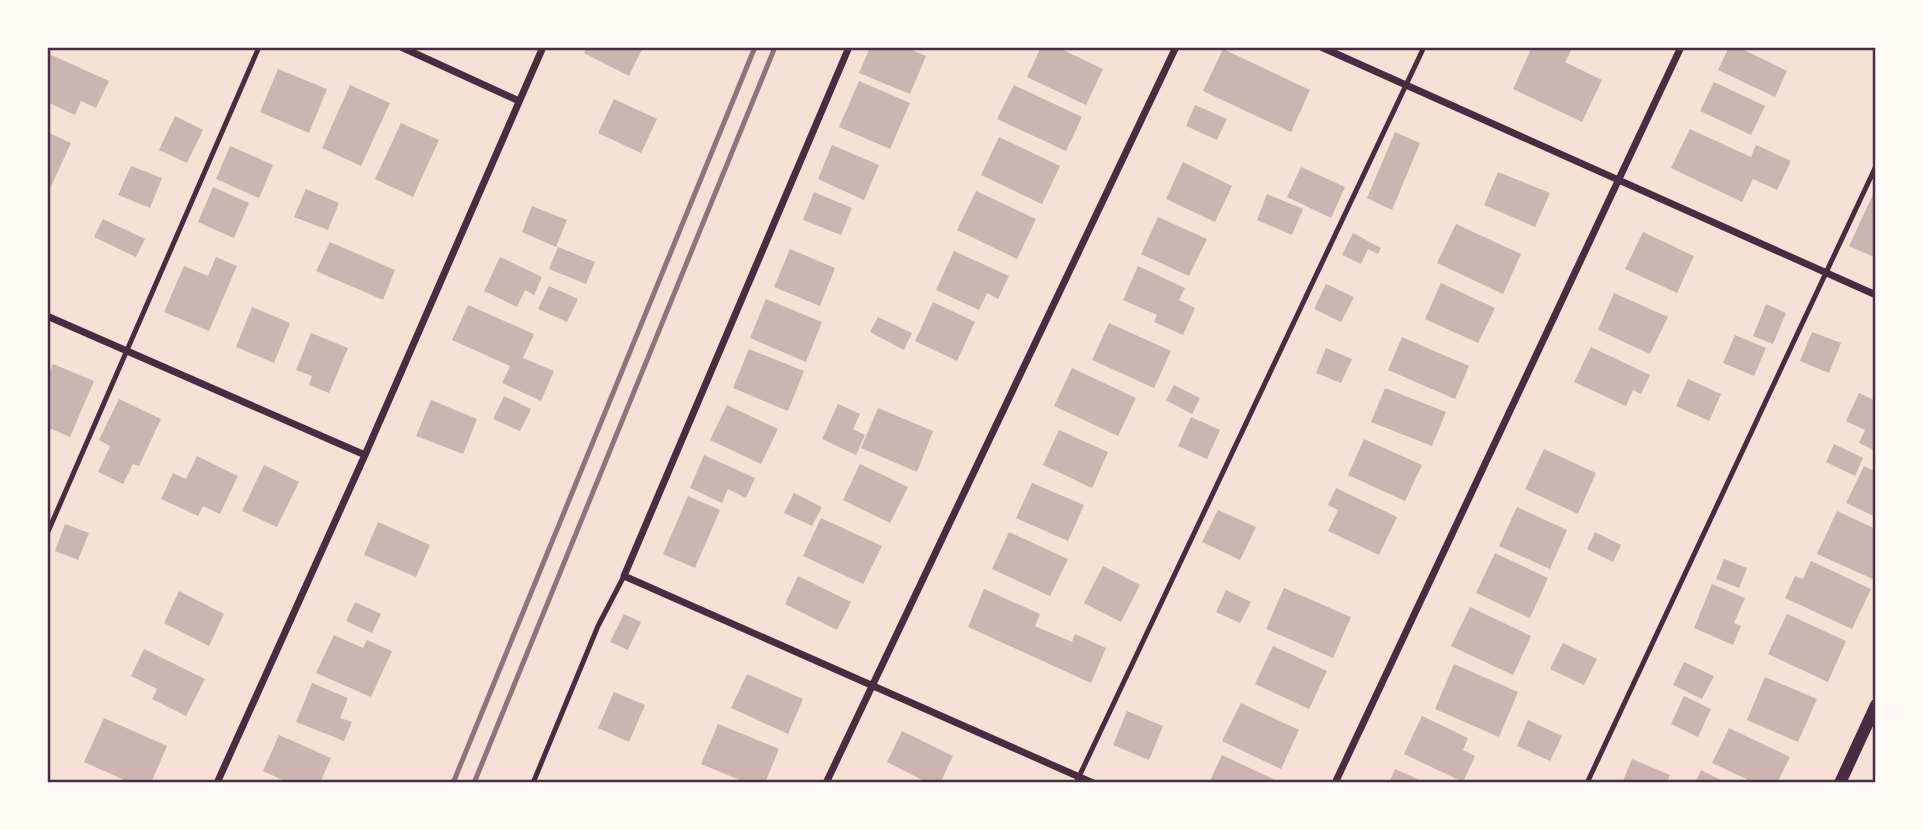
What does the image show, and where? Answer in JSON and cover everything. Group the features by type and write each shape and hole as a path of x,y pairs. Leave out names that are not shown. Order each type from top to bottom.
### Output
{"street":[{"path":"401,47 519,101"},
{"path":"217,783 365,455 543,47"},
{"path":"849,47 624,576 872,685 1077,780 1093,783"},
{"path":"826,783 1176,47"},
{"path":"1321,47 1876,295"},
{"path":"1335,783 1681,47"},
{"path":"47,316 365,455"},
{"path":"1840,783 1876,705"}],"lane":[{"path":"47,534 259,47"},
{"path":"1077,780 1424,47"},
{"path":"1587,783 1876,166"},
{"path":"533,783 598,626 624,576"}],"building":[{"path":"587,47 643,47 629,76 584,53"},
{"path":"870,47 905,47 926,56 910,94 859,73"},
{"path":"1041,47 1057,47 1103,69 1086,105 1027,77"},
{"path":"1532,47 1573,47 1565,62 1602,80 1582,122 1513,89"},
{"path":"1729,47 1738,47 1787,71 1775,97 1718,70"},
{"path":"1223,49 1310,90 1291,132 1203,91"},
{"path":"47,53 109,81 96,108 81,101 75,115 47,102"},
{"path":"278,69 327,89 309,133 260,112"},
{"path":"859,81 910,103 890,149 839,127"},
{"path":"1714,82 1765,106 1751,135 1700,111"},
{"path":"350,85 390,103 361,166 322,148"},
{"path":"1014,85 1082,117 1066,151 997,119"},
{"path":"614,99 657,119 641,153 598,133"},
{"path":"1195,105 1227,119 1217,140 1186,126"},
{"path":"175,116 203,130 187,163 159,150"},
{"path":"401,123 439,140 413,197 375,179"},
{"path":"1690,129 1751,157 1756,145 1791,161 1777,190 1753,179 1742,202 1671,168"},
{"path":"47,132 71,143 47,195"},
{"path":"1395,132 1420,143 1392,210 1367,198"},
{"path":"999,137 1060,166 1042,204 981,175"},
{"path":"832,145 879,165 864,200 818,179"},
{"path":"230,146 273,165 259,198 216,179"},
{"path":"1183,162 1232,186 1215,222 1166,199"},
{"path":"131,166 162,178 150,208 118,195"},
{"path":"1301,167 1345,187 1331,218 1287,197"},
{"path":"1498,172 1550,193 1535,227 1484,205"},
{"path":"213,187 249,203 234,238 198,222"},
{"path":"1876,188 1876,258 1849,246"},
{"path":"306,189 339,203 328,230 294,217"},
{"path":"976,191 1036,219 1017,259 957,230"},
{"path":"814,192 852,208 841,235 803,220"},
{"path":"1267,194 1303,209 1292,235 1257,220"},
{"path":"532,206 567,220 556,247 522,232"},
{"path":"1158,217 1207,239 1189,276 1141,254"},
{"path":"103,219 145,239 136,257 94,237"},
{"path":"1456,224 1521,254 1503,294 1437,263"},
{"path":"1643,232 1694,256 1677,293 1625,269"},
{"path":"1353,233 1381,248 1378,254 1368,249 1361,264 1342,255"},
{"path":"330,242 395,270 383,300 316,271"},
{"path":"558,247 595,262 586,284 549,269"},
{"path":"790,249 835,268 820,306 774,287"},
{"path":"954,251 1009,276 998,299 987,293 979,310 936,290"},
{"path":"216,257 237,266 209,331 164,312 184,266 208,276"},
{"path":"500,257 542,277 534,295 525,290 517,307 484,291"},
{"path":"1138,266 1185,288 1179,300 1195,308 1183,335 1154,322 1157,315 1123,300"},
{"path":"1441,283 1495,308 1478,343 1425,319"},
{"path":"1326,284 1354,297 1341,322 1314,309"},
{"path":"549,286 578,299 567,322 538,309"},
{"path":"1614,293 1668,317 1650,354 1598,330"},
{"path":"766,299 822,322 806,362 750,338"},
{"path":"933,302 975,322 957,361 915,341"},
{"path":"1766,304 1786,313 1773,344 1753,336"},
{"path":"468,305 534,334 523,358 554,371 541,401 502,383 510,366 452,340"},
{"path":"252,307 290,323 274,363 236,347"},
{"path":"878,317 912,333 904,350 870,332"},
{"path":"1109,323 1171,351 1154,388 1092,360"},
{"path":"1812,332 1841,343 1829,373 1800,361"},
{"path":"311,333 348,348 329,393 309,385 312,376 296,370"},
{"path":"1735,335 1766,348 1754,376 1723,363"},
{"path":"1402,337 1469,366 1455,399 1388,370"},
{"path":"1591,347 1650,375 1641,394 1633,390 1626,406 1574,382"},
{"path":"1326,348 1352,359 1341,383 1316,373"},
{"path":"749,349 804,371 788,411 733,388"},
{"path":"53,364 94,381 70,437 47,427 47,379"},
{"path":"1072,368 1136,398 1118,436 1054,406"},
{"path":"1688,379 1721,394 1709,421 1676,406"},
{"path":"1174,385 1200,398 1192,414 1166,400"},
{"path":"1385,388 1446,412 1432,446 1371,422"},
{"path":"1859,393 1876,401 1876,451 1859,443 1865,430 1846,421"},
{"path":"504,396 531,409 520,431 493,419"},
{"path":"119,399 161,419 139,466 133,464 123,484 98,472 110,446 99,440"},
{"path":"431,400 477,419 463,454 416,436"},
{"path":"838,404 860,414 853,429 865,435 856,455 822,439"},
{"path":"727,405 778,429 761,464 710,440"},
{"path":"878,408 933,431 917,472 861,448"},
{"path":"1191,417 1220,430 1207,459 1178,446"},
{"path":"1059,430 1108,452 1092,488 1043,465"},
{"path":"1364,439 1422,465 1405,501 1348,475"},
{"path":"1834,444 1863,458 1855,476 1826,462"},
{"path":"1544,449 1596,473 1578,514 1525,489"},
{"path":"704,455 755,478 746,498 728,489 722,503 690,488"},
{"path":"197,456 238,476 220,514 203,506 198,516 161,499 173,473 186,479"},
{"path":"860,464 908,487 890,523 843,500"},
{"path":"264,465 299,482 277,527 242,511"},
{"path":"1864,466 1876,472 1876,517 1846,503"},
{"path":"1032,483 1084,505 1068,541 1016,518"},
{"path":"1336,488 1397,517 1379,555 1328,531 1338,510 1328,505"},
{"path":"794,493 822,507 812,526 784,513"},
{"path":"688,496 720,510 695,568 663,554"},
{"path":"1517,507 1567,530 1550,569 1499,546"},
{"path":"1218,510 1256,527 1240,560 1202,542"},
{"path":"1837,511 1876,529 1875,580 1817,554"},
{"path":"821,518 882,546 863,584 803,556"},
{"path":"378,522 430,545 416,577 364,555"},
{"path":"65,524 89,533 78,560 55,551"},
{"path":"1009,532 1068,559 1050,596 992,569"},
{"path":"1595,532 1621,545 1613,562 1587,549"},
{"path":"1495,553 1548,578 1530,618 1476,593"},
{"path":"1724,559 1747,568 1739,588 1716,579"},
{"path":"1811,561 1871,589 1852,629 1785,598 1795,576 1803,579"},
{"path":"1103,566 1140,585 1121,622 1084,603"},
{"path":"798,576 851,602 837,630 785,604"},
{"path":"1712,584 1745,598 1734,623 1741,626 1733,645 1694,628"},
{"path":"1284,588 1351,617 1333,658 1266,629"},
{"path":"984,589 1040,614 1035,626 1072,642 1075,634 1106,648 1091,683 968,627"},
{"path":"1226,590 1251,602 1240,623 1216,612"},
{"path":"179,591 224,614 209,646 164,623"},
{"path":"355,602 381,614 372,633 346,621"},
{"path":"1470,607 1531,636 1513,675 1451,646"},
{"path":"624,614 641,622 628,650 610,642"},
{"path":"1787,614 1846,641 1828,682 1768,654"},
{"path":"334,635 363,648 367,640 392,651 371,697 316,673"},
{"path":"1563,643 1597,659 1584,685 1550,669"},
{"path":"1273,646 1327,671 1309,709 1255,684"},
{"path":"144,649 205,679 186,716 152,699 157,689 131,676"},
{"path":"1684,662 1714,676 1702,699 1673,685"},
{"path":"1454,664 1518,692 1499,737 1435,709"},
{"path":"747,674 803,699 788,734 731,708"},
{"path":"1765,677 1817,699 1798,742 1747,720"},
{"path":"312,683 348,698 340,718 352,722 344,741 296,722"},
{"path":"614,692 645,705 629,742 598,728"},
{"path":"1684,696 1711,709 1698,737 1671,724"},
{"path":"1241,703 1299,730 1281,769 1222,741"},
{"path":"1127,711 1163,726 1149,760 1113,745"},
{"path":"1422,716 1468,738 1463,750 1475,756 1463,782 1404,754"},
{"path":"104,718 167,746 151,783 131,783 84,762"},
{"path":"1528,720 1562,736 1550,761 1517,746"},
{"path":"718,724 779,749 765,783 747,783 701,764"},
{"path":"1729,728 1790,757 1777,783 1755,783 1712,763"},
{"path":"902,731 953,756 940,783 928,783 887,762"},
{"path":"279,735 331,758 320,783 289,783 263,771"},
{"path":"1222,755 1275,780 1274,783 1209,783"},
{"path":"1632,759 1670,775 1667,783 1622,783"},
{"path":"1395,769 1426,783 1389,783"},
{"path":"1701,770 1727,783 1695,783"}],"railway":[{"path":"453,783 755,47"},
{"path":"474,783 775,47"}]}
